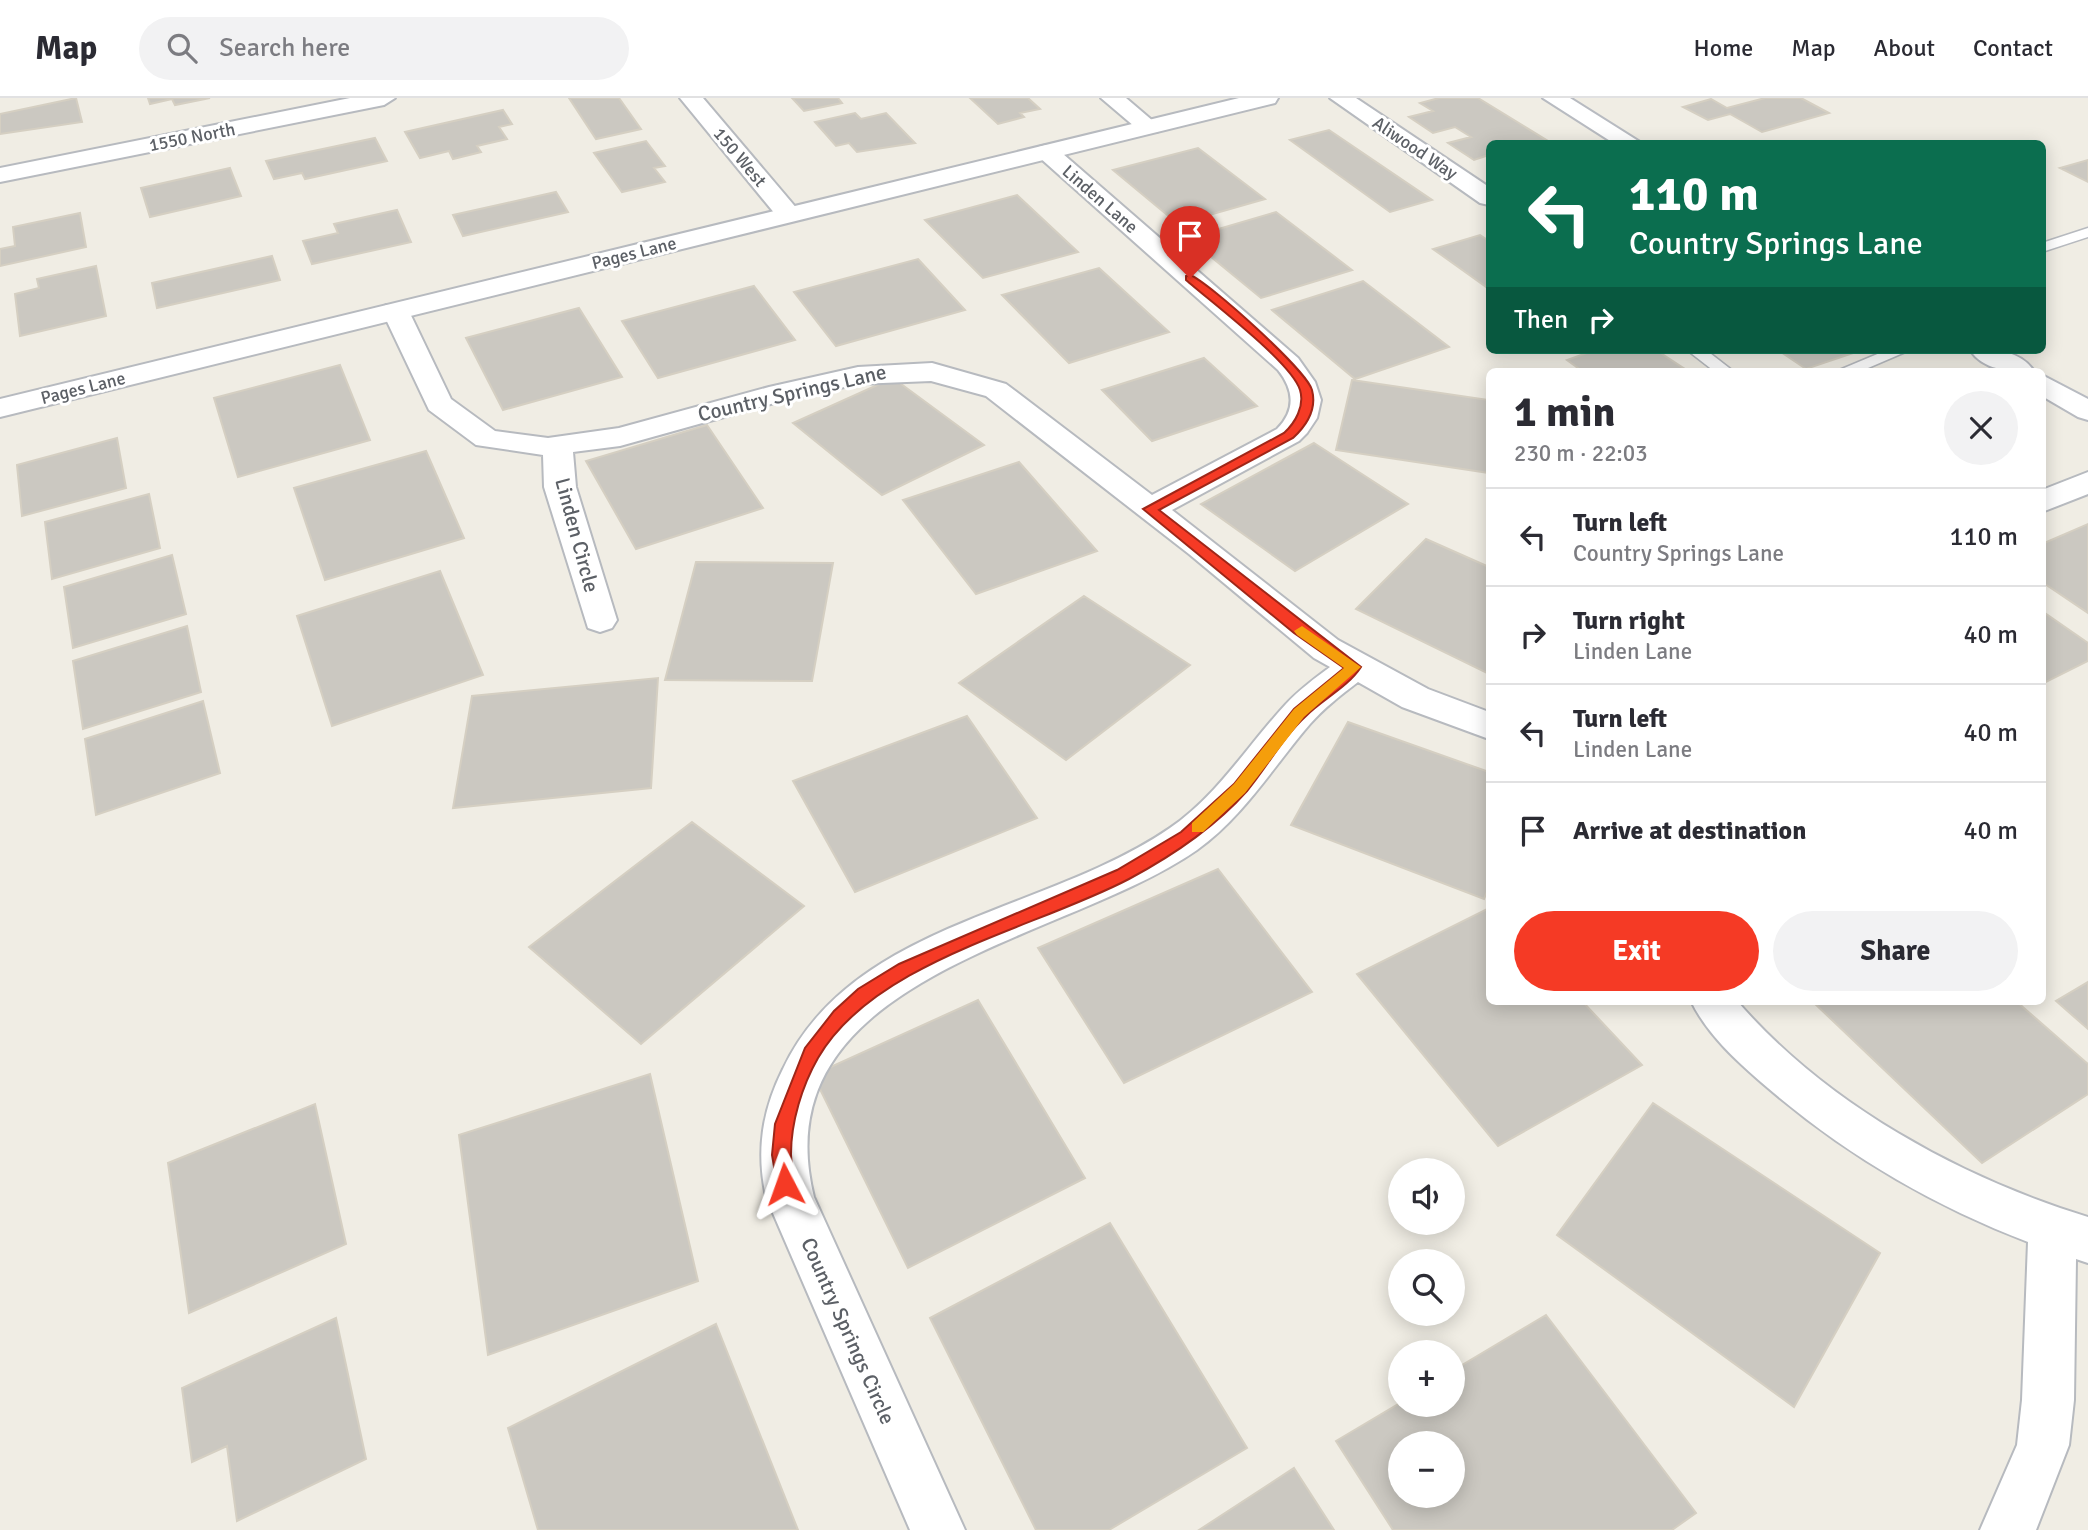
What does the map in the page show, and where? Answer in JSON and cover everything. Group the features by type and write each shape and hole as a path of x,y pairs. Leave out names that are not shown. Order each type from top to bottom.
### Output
{"street":[{"name":"1550 North","path":"0,175 384,98"},
{"name":"150 West","path":"691,98 789,215"},
{"path":"1112,98 1149,127"},
{"name":"Pages Lane","path":"0,408 1267,98"},
{"name":"Aliwood Way","path":"1341,98 1486,196"},
{"path":"1555,98 1626,140"},
{"name":"Linden Lane","path":"1047,152 1289,364 1306,388 1305,412 1300,425 1288,435 1150,509"},
{"name":"Country Springs Lane","path":"396,311 439,404 448,417 473,434 505,445 558,448 609,440 746,401 904,369 928,370 978,380 996,390 1200,547 1299,629 1354,667 1415,698 1486,725"},
{"path":"1991,354 2015,368"},
{"path":"2046,386 2088,411"},
{"name":"Linden Circle","path":"558,448 560,487 600,620"},
{"path":"2046,500 2088,482"},
{"name":"Country Springs Circle","path":"937,1530 785,1184 782,1155 784,1124 804,1067 819,1040 840,1016 891,977 1122,875 1187,836 1240,788 1299,713 1354,667"},
{"path":"1716,1005 1759,1052 1810,1098 1870,1140 1993,1206 2070,1235 2043,1445 2027,1489 2007,1530"}],"lane":[{"path":"2046,247 2088,232"},
{"path":"1701,354 1721,368"},
{"path":"1852,368 1891,354"}],"building":[{"path":"76,98 82,122 0,134 0,114"},
{"path":"148,98 210,98 175,105 172,99 150,104"},
{"path":"569,98 619,98 641,129 596,139"},
{"path":"792,98 838,98 842,103 804,111"},
{"path":"970,98 1028,98 1040,109 1020,113 1024,117 998,124"},
{"path":"1439,98 1478,98 1546,140 1486,140 1486,156 1474,160 1448,143 1471,137 1455,127 1433,133 1409,117 1433,111 1420,103"},
{"path":"1765,98 1801,98 1829,113 1762,132 1730,114 1708,120 1683,107 1711,99 1727,108"},
{"path":"503,110 512,124 499,127 507,139 477,146 481,152 453,159 449,151 420,158 405,132"},
{"path":"855,113 861,119 886,113 915,143 857,152 849,143 836,146 815,122"},
{"path":"1329,130 1432,200 1390,212 1290,140"},
{"path":"375,138 387,161 305,179 302,173 274,179 266,161"},
{"path":"646,141 665,166 654,168 665,182 622,192 594,153"},
{"path":"1198,148 1265,199 1178,224 1113,170"},
{"path":"2088,160 2088,182 2060,168"},
{"path":"230,168 241,196 150,217 141,188"},
{"path":"556,192 568,212 463,236 453,215"},
{"path":"1017,195 1078,252 983,278 925,220"},
{"path":"397,210 411,242 312,264 303,241 338,233 334,224"},
{"path":"1276,212 1352,270 1261,298 1188,238"},
{"path":"80,213 86,247 0,266 0,249 15,246 13,227"},
{"path":"1480,235 1486,239 1486,287 1433,249"},
{"path":"272,256 280,280 157,308 152,283"},
{"path":"918,259 965,310 836,346 794,292"},
{"path":"96,266 106,316 20,336 15,294 39,288 37,279"},
{"path":"1099,268 1169,332 1069,363 1002,295"},
{"path":"1363,281 1449,347 1355,379 1272,310"},
{"path":"754,286 795,340 658,378 622,321"},
{"path":"579,308 622,377 503,410 466,338"},
{"path":"1584,354 1662,354 1683,368 1578,368 1567,360"},
{"path":"1784,354 1850,354 1809,368 1805,368"},
{"path":"1204,358 1257,406 1152,441 1102,390"},
{"path":"340,365 370,440 238,477 214,398"},
{"path":"893,378 984,445 882,495 793,423"},
{"path":"1352,380 1486,400 1486,473 1336,450"},
{"path":"707,425 763,508 636,549 586,461"},
{"path":"117,438 126,488 22,516 17,465"},
{"path":"1314,443 1408,504 1295,571 1201,504"},
{"path":"426,451 464,538 325,580 294,488"},
{"path":"1019,462 1097,551 976,594 903,500"},
{"path":"149,494 160,548 52,579 45,522"},
{"path":"2088,524 2088,613 2046,585 2046,542"},
{"path":"1426,539 1486,566 1486,673 1356,609"},
{"path":"172,555 186,614 73,648 64,587"},
{"path":"696,562 833,563 812,681 665,680"},
{"path":"440,571 483,675 332,726 297,616"},
{"path":"1084,596 1190,665 1066,760 959,683"},
{"path":"2046,614 2088,643 2088,661 2046,682"},
{"path":"187,626 201,692 83,729 73,661"},
{"path":"658,678 651,788 453,808 472,696"},
{"path":"203,701 220,773 96,815 85,739"},
{"path":"967,716 1037,818 855,892 793,781"},
{"path":"1348,722 1486,771 1486,894 1484,899 1291,825"},
{"path":"692,822 804,906 641,1044 529,947"},
{"path":"1218,869 1312,992 1124,1083 1038,948"},
{"path":"1486,910 1486,1005 1586,1005 1642,1065 1498,1146 1357,974"},
{"path":"2088,982 2088,1029 2056,1001"},
{"path":"978,1000 1085,1178 908,1268 813,1075"},
{"path":"1816,1005 2021,1005 2088,1064 2088,1094 1982,1163"},
{"path":"650,1074 698,1281 488,1355 459,1135"},
{"path":"1653,1103 1880,1253 1794,1407 1557,1235"},
{"path":"315,1104 346,1244 189,1313 168,1163"},
{"path":"1110,1223 1247,1448 1109,1530 1036,1530 930,1318"},
{"path":"1546,1315 1696,1513 1672,1530 1393,1530 1336,1441 1388,1410 1388,1417 1465,1417 1465,1363"},
{"path":"336,1318 366,1459 237,1521 227,1446 192,1462 182,1388"},
{"path":"716,1324 798,1530 538,1530 508,1428"},
{"path":"1294,1468 1334,1530 1199,1530"}],"slow traffic":[{"path":"1197,827 1240,788 1299,713 1354,667 1302,631"}],"route":[{"path":"785,1184 782,1155 784,1124 793,1096 811,1053 840,1016 864,995 905,969 1122,875 1157,857 1214,814 1263,761 1299,713 1354,667 1299,629 1150,509 1288,435 1300,425 1308,400 1306,388 1289,364 1190,278"}]}
